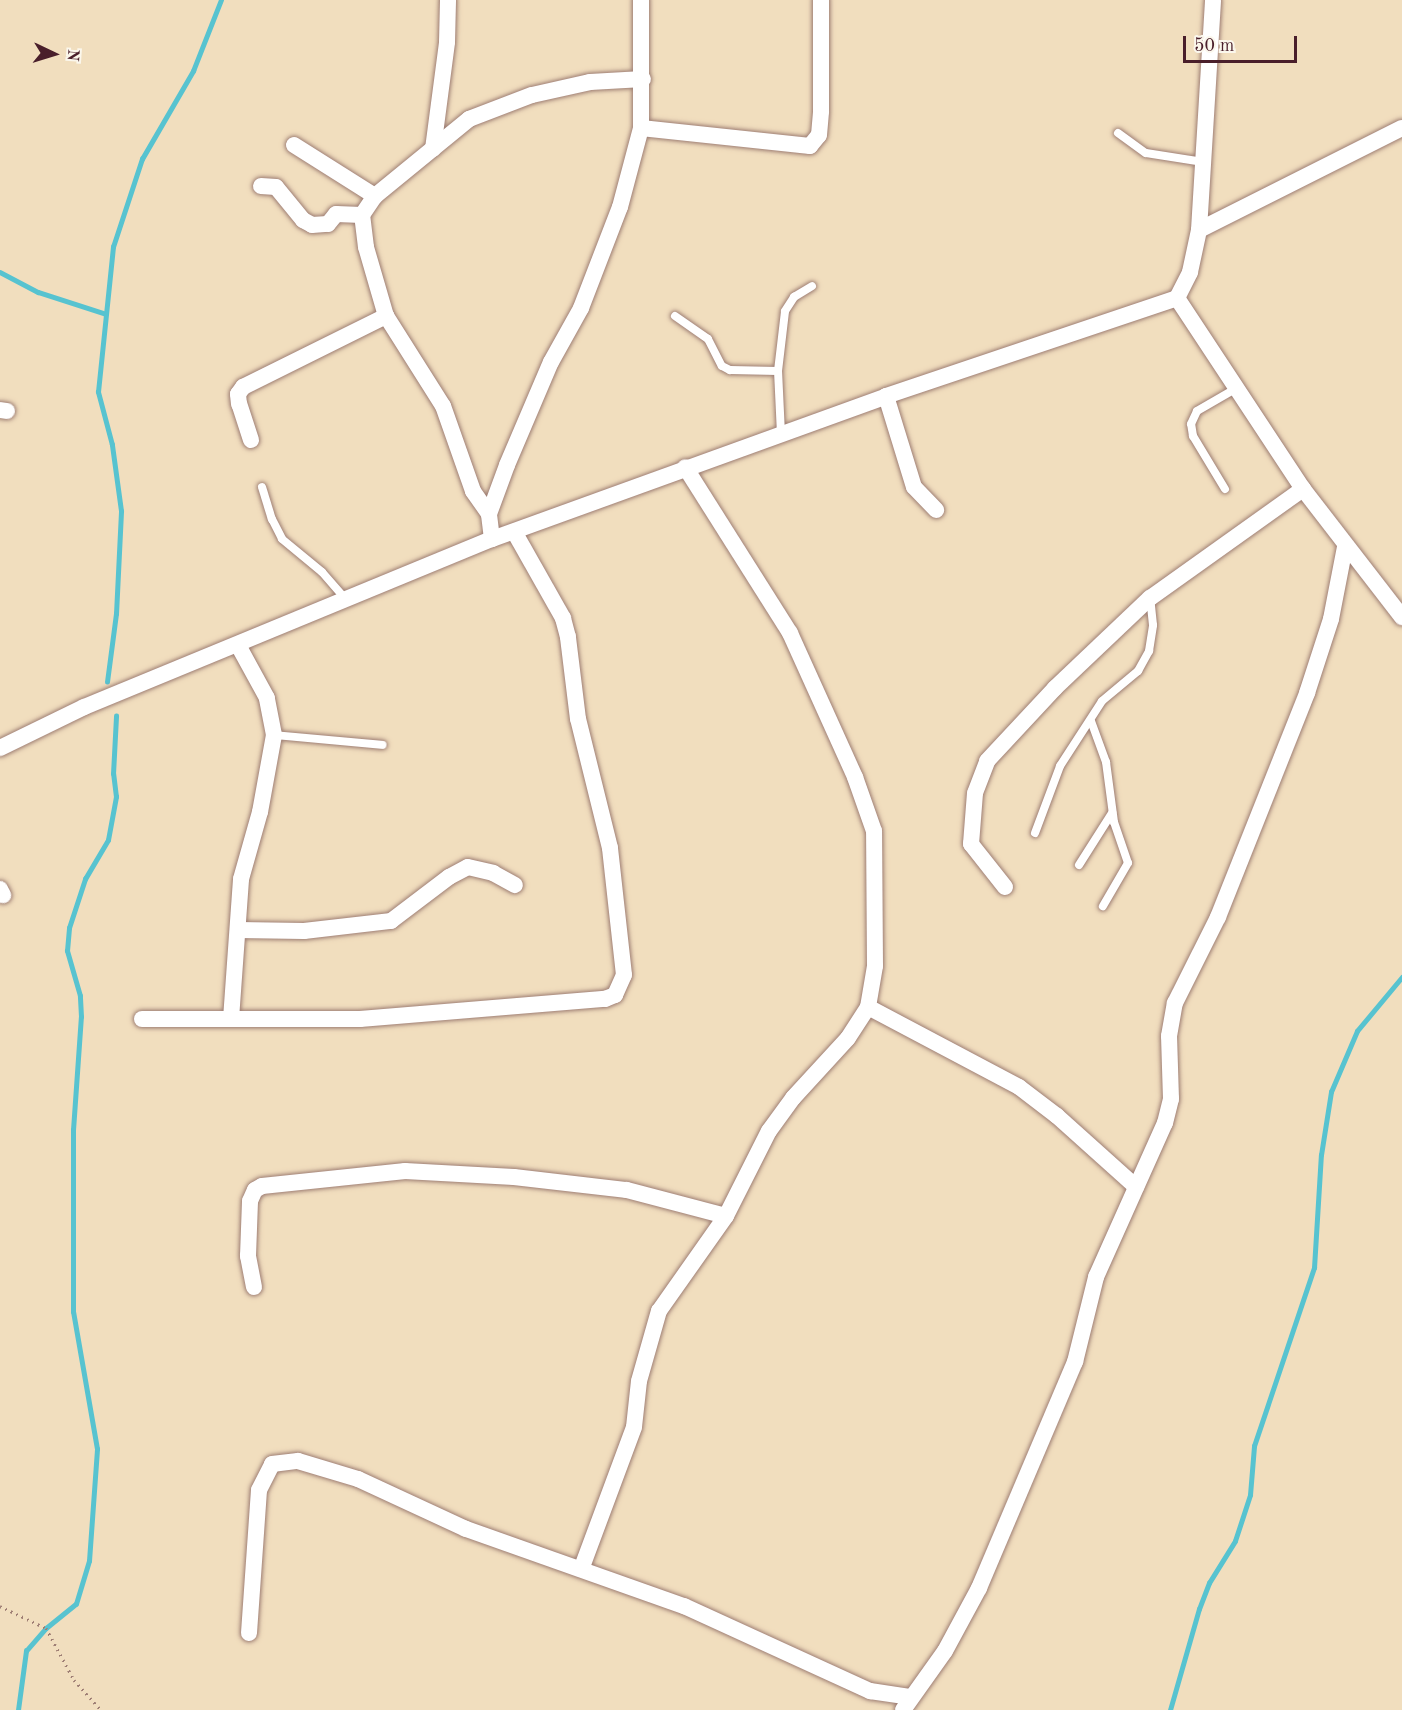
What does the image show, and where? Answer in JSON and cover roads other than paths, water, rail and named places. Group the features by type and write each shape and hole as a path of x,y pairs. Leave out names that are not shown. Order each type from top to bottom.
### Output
{"street":[{"path":"433,149 447,42 448,0"},
{"path":"489,514 546,371 581,308 603,255 641,128 643,79 641,0"},
{"path":"641,128 810,146 819,135 821,111 821,0"},
{"path":"0,748 84,707 492,539 515,533 686,467 886,396 1177,298 1190,272 1199,230 1213,0"},
{"path":"492,539 489,514 473,491 443,406 386,316 366,247 362,215 375,196 469,119 532,95 590,82 643,79"},
{"path":"1199,230 1402,128"},
{"path":"294,145 375,196"},
{"path":"261,186 276,187 303,220 312,225 328,224 336,214 362,215"},
{"path":"1177,298 1303,489 1345,548 1402,617"},
{"path":"251,440 239,404 238,394 243,387 386,316"},
{"path":"886,396 914,487 936,510"},
{"path":"582,1567 634,1427 644,1361 659,1311 726,1215 769,1131 793,1098 848,1038 868,1007 875,955 874,831 830,717 790,633 686,467"},
{"path":"1005,887 971,843 975,793 981,772 1048,696 1150,598 1303,489"},
{"path":"142,1019 360,1019 605,999 621,988 624,975 621,940 609,848 578,719 568,637 563,618 515,533"},
{"path":"249,1633 259,1490 265,1472 272,1464 298,1461 358,1479 466,1529 582,1567 684,1606 839,1679 906,1703 945,1651 979,1588 1075,1362 1096,1276 1165,1123 1171,1099 1169,1036 1175,1003 1218,917 1307,693 1331,619 1345,548"},
{"path":"231,1019 241,879 260,812 274,735 267,698 238,645"},
{"path":"238,930 304,931 391,921 449,877 468,867 493,873 515,885"},
{"path":"868,1007 1019,1087 1058,1116 1136,1187"},
{"path":"254,1287 248,1256 250,1201 255,1190 262,1186 405,1171 502,1176 627,1190 726,1215"}],"lane":[{"path":"1118,134 1146,153 1203,162"},
{"path":"781,434 778,371 785,311 794,297 812,286"},
{"path":"675,316 708,339 722,366 730,370 778,371"},
{"path":"1225,489 1193,436 1191,424 1197,411 1235,389"},
{"path":"262,487 272,519 282,539 322,572 346,600"},
{"path":"1035,833 1060,766 1102,701 1138,671 1149,651 1153,625 1150,598"},
{"path":"1091,721 1106,762 1113,813 1128,863 1103,906"},
{"path":"274,735 383,746"},
{"path":"1079,865 1113,813"}],"waterway":[{"path":"107,682 116,614 121,511 112,445 98,392 113,247 142,159 193,71 221,0"},
{"path":"0,272 38,292 106,314"},
{"path":"18,1710 26,1651 46,1628 76,1604 89,1561 97,1449 73,1312 73,1130 81,1017 80,996 67,951 69,928 85,879 108,840 116,797 113,774 116,716"},
{"path":"1170,1710 1199,1609 1209,1583 1235,1541 1250,1495 1254,1446 1314,1268 1321,1155 1331,1092 1357,1031 1402,977"}]}
